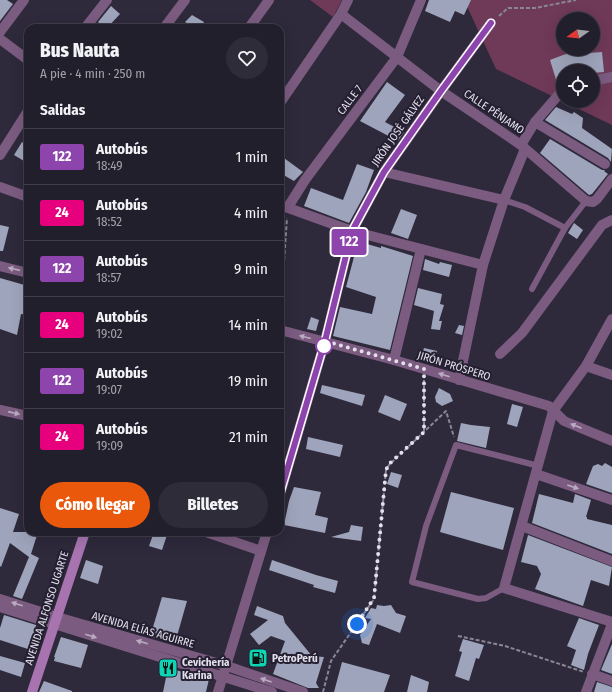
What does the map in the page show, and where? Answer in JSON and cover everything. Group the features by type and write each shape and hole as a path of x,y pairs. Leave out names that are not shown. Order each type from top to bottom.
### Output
{"main road":[{"name":"AVENIDA ALFONSO UGARTE","path":"32,692 84,536"}],"street":[{"path":"0,32 24,0"},
{"path":"88,24 107,0"},
{"path":"167,24 185,0"},
{"path":"253,24 269,0"},
{"path":"284,97 341,14 348,0"},
{"name":"CALLE 7","path":"284,206 397,57 421,0"},
{"name":"CALLE PÉNJAMO","path":"341,14 441,91 523,147 589,202"},
{"name":"JIRÓN JOSÉ GÁLVEZ","path":"284,480 325,341 352,231 384,172 491,23"},
{"path":"0,39 24,57"},
{"path":"600,80 612,77"},
{"path":"459,380 483,265 504,200 523,147 535,122 556,99"},
{"path":"0,155 24,117"},
{"path":"535,122 605,164"},
{"path":"384,172 504,200"},
{"path":"589,202 597,199 612,179"},
{"path":"0,187 24,196"},
{"path":"284,206 352,231 483,265"},
{"path":"500,354 522,333 602,225 612,220"},
{"path":"394,360 421,249"},
{"path":"0,266 24,271"},
{"path":"586,692 612,623 504,588 538,470 553,411 586,366 612,319"},
{"name":"JIRÓN PRÓSPERO","path":"284,331 394,360 549,406 564,421 612,441"},
{"path":"586,366 612,375"},
{"path":"0,410 24,415"},
{"path":"538,470 612,500"},
{"path":"522,526 612,560"},
{"path":"218,536 261,551"},
{"path":"218,692 224,677 266,536"},
{"name":"AVENIDA ELÍAS AGUIRRE","path":"0,598 56,621 272,692"},
{"name":"AVENIDA ELÍAS AGUIRRE","path":"0,607 227,666 303,692"},
{"path":"592,674 612,682"}],"lane":[{"path":"504,200 525,207 565,228"},
{"path":"532,289 565,228 589,202"},
{"path":"504,588 486,598 478,599 412,582 426,526 456,445 538,470"}],"path":[{"path":"491,23 508,8 534,8 576,0"},
{"path":"424,369 424,432"},
{"path":"323,692 331,661 374,598 386,470 389,464 446,411 456,445"},
{"path":"458,636 505,646 592,674"}],"shaded area":[{"path":"310,0 342,0 333,17"},
{"path":"464,0 612,0 612,125 577,108 600,108 600,64 556,64 556,98 496,69"}],"building":[{"path":"0,0 7,0 13,4 0,21"},
{"path":"429,0 471,0 464,15 455,11 450,22 425,11"},
{"path":"111,6 120,14 111,24 100,24 98,22"},
{"path":"192,15 204,22 203,24 188,24 185,22"},
{"path":"600,52 602,52 604,72 600,72 600,64 556,64 556,80 550,60 560,56 600,56"},
{"path":"387,82 405,95 385,122 404,132 398,141 360,121"},
{"path":"556,107 572,114 574,112 583,118 582,128 612,149 611,162 608,158 545,120"},
{"path":"550,139 602,170 605,170 604,171 608,174 592,194 589,195 540,153"},
{"path":"22,142 24,143 24,161 14,155"},
{"path":"284,158 303,172 294,181 284,175"},
{"path":"357,164 374,170 366,192 349,223 304,206 311,188 343,200"},
{"path":"401,209 417,215 408,239 391,233"},
{"path":"574,223 583,230 577,239 568,233"},
{"path":"0,225 9,227 3,251 0,251"},
{"path":"360,242 381,248 381,246 413,256 390,350 333,336 340,307 372,314 376,297 346,287 355,253 357,253"},
{"path":"425,259 439,264 440,262 452,265 449,277 423,270"},
{"path":"0,278 24,285 24,314 21,314 17,335 0,329"},
{"path":"418,288 442,294 440,304 444,305 439,321 442,321 440,330 431,329 434,311 414,305"},
{"path":"311,317 319,320 316,331 307,329"},
{"path":"459,325 464,326 462,335 455,333"},
{"path":"424,348 437,351 435,362 421,358"},
{"path":"322,385 365,395 362,406 320,393"},
{"path":"439,388 450,394 453,401 442,406 436,402 435,397"},
{"path":"385,395 407,404 400,421 378,412"},
{"path":"512,404 523,407 517,427 507,424"},
{"path":"461,423 490,427 486,448 457,441"},
{"path":"308,437 343,445 340,457 306,449"},
{"path":"605,463 612,467 612,493 586,484 593,466 598,464 602,466"},
{"path":"391,472 402,475 398,488 387,484"},
{"path":"294,487 321,492 315,515 328,518 325,533 284,525 289,501"},
{"path":"451,492 514,508 503,550 440,532"},
{"path":"539,494 573,503 575,494 591,500 586,517 587,519 612,525 612,554 532,523"},
{"path":"0,508 19,514 13,532 24,532 24,536 37,536 31,554 39,558 22,599 13,596 29,557 10,543 1,567"},
{"path":"351,525 363,527 361,541 331,537 349,532"},
{"path":"528,535 612,567 609,586 591,580 583,606 535,589 541,574 537,566 521,562"},
{"path":"153,536 167,536 162,550 149,546"},
{"path":"86,560 103,566 98,584 80,578"},
{"path":"272,560 338,581 335,593 313,587 314,585 269,570"},
{"path":"162,597 187,601 175,643 150,637"},
{"path":"377,605 391,605 396,613 406,616 400,633 377,624 369,645 362,643 360,635 371,619 365,618 371,608 376,609"},
{"path":"257,606 283,616 285,623 312,656 324,657 316,683 319,688 308,688 273,674 285,641 271,636 259,645 250,634 268,620 254,615"},
{"path":"4,615 36,625 31,650 0,640 0,628"},
{"path":"579,618 599,625 588,654 584,670 571,665 576,650 567,646"},
{"path":"61,637 88,645 81,668 54,661"},
{"path":"463,639 484,645 479,659 476,658 469,681 455,676 462,652 459,651"},
{"path":"612,644 612,674 601,670"},
{"path":"0,656 25,663 21,677 0,670"},
{"path":"342,662 390,675 384,692 334,692"},
{"path":"168,668 209,679 206,692 163,692"},
{"path":"411,675 429,682 427,692 407,692"},
{"path":"44,681 72,691 72,692 39,692"},
{"path":"597,682 612,687 612,692 594,692"}],"bus line":[{"name":"122","path":"284,480 325,341 352,231 384,172 491,23"}],"place":[{"name":"PetroPerú","path":"258,658"},
{"name":"Cevichería Karina","path":"168,668"}],"route":[{"path":"324,346 325,341 424,369 424,432 389,464 386,470 374,598 357,624"}]}
